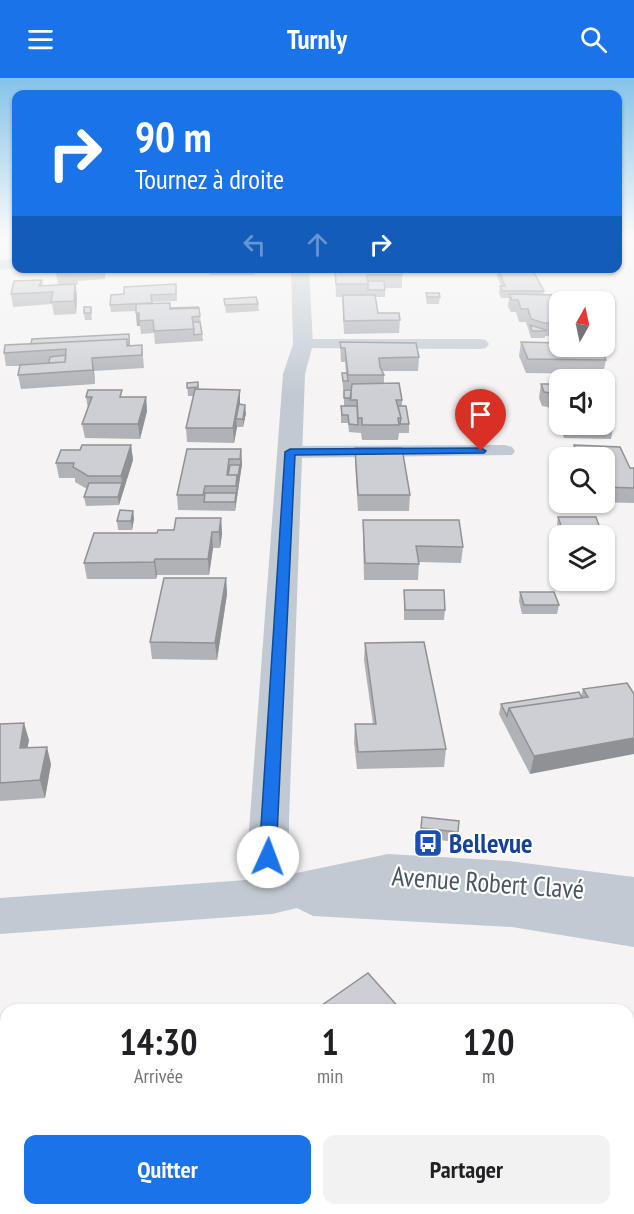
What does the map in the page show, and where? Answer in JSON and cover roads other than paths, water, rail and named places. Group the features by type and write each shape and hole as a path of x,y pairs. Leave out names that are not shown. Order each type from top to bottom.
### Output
{"street":[{"path":"272,896 268,857 269,820 294,374 303,345 301,288"},
{"name":"Avenue Robert Clavé","path":"272,896 388,871 509,878 634,895"},
{"name":"Avenue Robert Clavé","path":"0,916 272,896 512,909 634,928"}],"lane":[{"path":"303,345 480,345"},
{"path":"290,452 505,451"}],"place":[{"name":"Bellevue","path":"428,843"}]}
